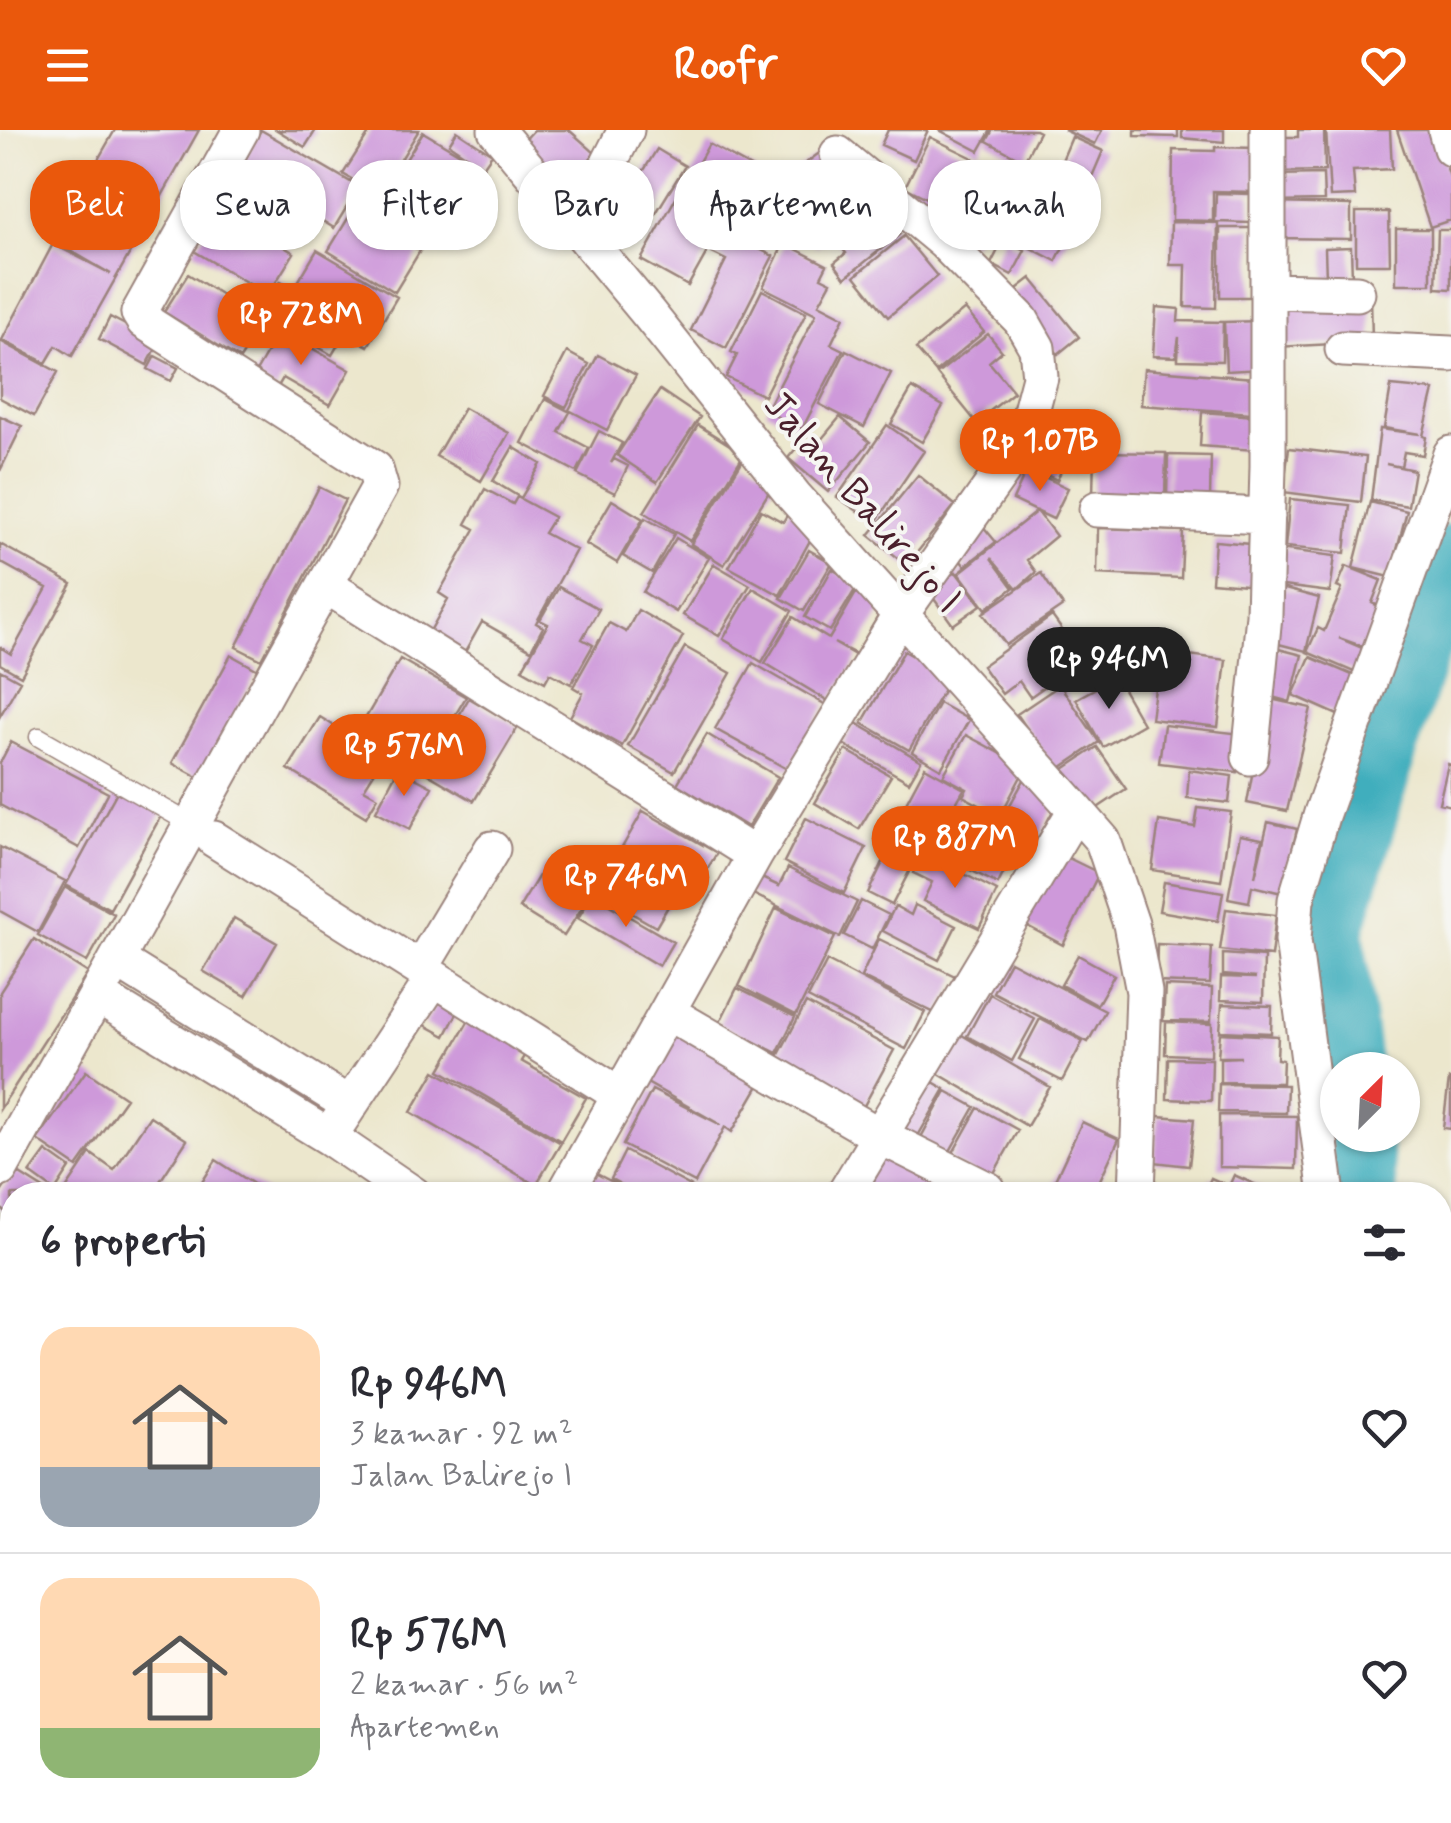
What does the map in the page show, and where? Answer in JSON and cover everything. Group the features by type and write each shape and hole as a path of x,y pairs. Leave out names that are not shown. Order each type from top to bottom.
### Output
{"street":[{"path":"0,1170 117,960 203,832 325,585 380,486 379,474 144,321 139,314 240,130"},
{"name":"Jalan Balirejo I","path":"496,130 520,160"},
{"path":"611,160 626,130"},
{"path":"1250,757 1264,616 1268,130"},
{"path":"1446,130 1451,148"},
{"path":"571,1182 755,855 901,614 1007,464 1040,378 1037,348 1022,320 944,242 838,154"},
{"name":"Jalan Balirejo I","path":"595,250 794,496 1103,841 1131,924 1144,992 1137,1182"},
{"path":"1269,291 1357,293"},
{"path":"1343,349 1451,354"},
{"path":"1325,1182 1293,940 1296,900 1322,813 1451,454"},
{"path":"1097,509 1266,516"},
{"path":"325,585 755,855"},
{"path":"851,1182 1076,810"},
{"path":"203,832 606,1087"},
{"path":"329,1136 427,974 492,849"},
{"path":"117,960 350,1105"},
{"path":"97,996 329,1136 395,1182"},
{"path":"666,1012 878,1135 972,1182"}],"lane":[{"path":"39,736 203,832"}],"building":[{"path":"115,130 199,130 160,199 160,160 98,160"},
{"path":"261,130 313,160 243,160"},
{"path":"277,130 316,130 305,147"},
{"path":"371,130 419,130 401,160 352,160"},
{"path":"534,130 569,130 595,153 589,160 537,160 520,145"},
{"path":"888,130 928,130 914,160 881,145"},
{"path":"939,130 991,130 979,151"},
{"path":"993,130 1039,132 1025,160 987,141"},
{"path":"1064,130 1102,130 1095,144"},
{"path":"1135,130 1178,130 1178,137 1135,136"},
{"path":"1182,130 1224,130 1224,142 1182,138"},
{"path":"1298,130 1324,130 1325,171 1273,172 1273,137 1298,137"},
{"path":"1326,130 1390,130 1392,169 1353,171 1355,196 1330,197"},
{"path":"1397,130 1434,130 1451,180 1451,220 1430,227"},
{"path":"457,131 492,154 488,160 473,160 449,144"},
{"path":"423,132 470,160 406,160"},
{"path":"930,137 973,158 928,160 928,198 908,188"},
{"path":"1072,137 1103,151 1099,160 1062,160"},
{"path":"709,144 738,160 700,160"},
{"path":"1215,147 1256,148 1255,192 1213,191 1213,221 1172,220 1173,150 1215,151"},
{"path":"657,149 675,160 674,184 654,216 654,160 650,160"},
{"path":"822,151 829,160 810,160"},
{"path":"326,168 346,179 346,208 334,228 326,223"},
{"path":"1323,174 1324,201 1272,202 1272,175"},
{"path":"1216,193 1251,194 1251,223 1215,222"},
{"path":"674,201 674,250 708,250 688,286 641,260 647,250 654,250 654,237"},
{"path":"1274,203 1351,205 1351,239 1273,238"},
{"path":"1356,212 1389,212 1390,264 1356,264"},
{"path":"346,222 346,250 420,251 395,292 328,251"},
{"path":"1171,222 1218,223 1216,308 1185,307 1186,265 1170,265"},
{"path":"1220,228 1252,228 1253,297 1220,297"},
{"path":"1396,229 1431,229 1431,284 1396,284"},
{"path":"1438,230 1451,230 1451,289 1436,288"},
{"path":"908,241 937,276 888,317 855,276 887,250 908,250"},
{"path":"1351,247 1352,278 1326,279 1325,248"},
{"path":"50,250 65,250 111,274 69,250 132,250 72,356 56,346 46,363 2,340"},
{"path":"289,250 294,253 268,295 194,251"},
{"path":"317,250 397,297 368,346 346,334 355,319 352,321 295,287"},
{"path":"761,250 773,256 726,348 691,330 726,260 712,253"},
{"path":"781,250 798,250 827,265 821,277 831,282 819,304 844,317 831,344 843,350 802,429 766,411 816,314 763,287"},
{"path":"844,250 880,250 845,278 834,263 846,253"},
{"path":"998,250 1025,250 1012,275 991,264"},
{"path":"1035,250 1062,250 1056,261"},
{"path":"188,274 264,321 240,359 164,312"},
{"path":"1031,278 1079,337 1058,354 1009,295"},
{"path":"281,281 351,323 332,355 262,314"},
{"path":"762,290 806,313 764,396 726,377 737,355 731,352"},
{"path":"1371,295 1372,342 1276,347 1275,296"},
{"path":"1156,307 1179,309 1178,321 1223,322 1222,361 1178,360 1179,337 1176,357 1153,356"},
{"path":"965,309 984,332 936,372 916,349"},
{"path":"110,317 159,343 147,365 99,339"},
{"path":"1260,321 1263,369 1226,371 1224,322"},
{"path":"280,330 350,370 330,405 283,378 276,390 253,377"},
{"path":"988,334 1002,351 989,362 1014,392 976,422 937,374"},
{"path":"0,341 58,372 34,416 0,398"},
{"path":"846,350 891,373 864,427 819,404"},
{"path":"567,352 589,364 566,407 544,396"},
{"path":"598,355 636,375 607,430 569,410"},
{"path":"155,356 178,368 171,381 148,369"},
{"path":"1144,369 1253,378 1251,413 1141,405"},
{"path":"1391,386 1434,390 1423,436 1423,455 1404,452 1401,467 1386,464 1414,470 1408,506 1371,500 1380,429 1420,434 1384,428"},
{"path":"912,388 943,406 922,442 891,424"},
{"path":"660,390 700,417 657,482 617,455"},
{"path":"545,399 570,412 559,432 589,448 577,472 522,443"},
{"path":"464,408 509,433 481,481 436,456"},
{"path":"1045,412 1073,425 1058,457 1066,460 1057,480 1021,463"},
{"path":"1202,412 1256,416 1255,450 1200,446"},
{"path":"0,416 22,426 0,471"},
{"path":"840,417 870,442 828,492 788,458 809,433 820,441"},
{"path":"698,425 744,454 690,541 644,512"},
{"path":"887,425 924,451 875,523 837,497"},
{"path":"599,431 622,443 611,463 614,459 628,466 615,493 577,474"},
{"path":"513,447 541,464 521,498 493,481"},
{"path":"1289,448 1366,457 1361,502 1283,492"},
{"path":"1094,452 1166,453 1165,498 1093,496"},
{"path":"1168,455 1211,456 1210,498 1167,497"},
{"path":"744,458 777,479 724,565 691,544"},
{"path":"1027,469 1068,488 1053,519 1013,500"},
{"path":"918,475 955,505 907,565 869,535"},
{"path":"319,487 345,500 262,660 236,647"},
{"path":"485,489 513,504 517,497 554,517 544,533 576,550 536,623 543,627 531,650 482,622 465,652 429,633 448,599 439,593 475,529 466,524"},
{"path":"1290,499 1350,505 1345,553 1285,547"},
{"path":"612,500 643,519 617,563 586,544"},
{"path":"1370,502 1407,511 1390,577 1353,568"},
{"path":"791,508 819,524 780,595 729,567 761,510 783,522"},
{"path":"1037,511 1056,536 1027,560 1036,572 1017,589 991,558 1013,588 986,609 959,573"},
{"path":"645,518 674,534 652,573 623,556"},
{"path":"977,519 996,542 965,566 951,549"},
{"path":"1098,528 1183,531 1181,578 1097,574"},
{"path":"676,538 709,558 676,612 643,592"},
{"path":"1215,541 1261,545 1257,586 1212,582"},
{"path":"0,544 72,584 21,676 0,664 0,647 11,654 47,588 0,562"},
{"path":"1279,549 1335,556 1330,592 1275,585"},
{"path":"809,550 832,563 804,611 781,598"},
{"path":"714,564 750,585 719,636 683,615"},
{"path":"1346,566 1381,580 1372,603 1381,607 1364,647 1339,638 1367,650 1356,673 1307,652 1318,628 1324,631 1342,589 1337,587"},
{"path":"832,569 858,585 830,631 805,617"},
{"path":"956,572 981,605 953,625 929,592"},
{"path":"1041,573 1063,606 1006,645 983,613"},
{"path":"860,586 887,601 856,654 834,643 858,657 830,702 765,663 793,617 829,639"},
{"path":"559,587 599,609 582,639 593,645 571,684 550,673 545,682 522,669 548,624 540,620"},
{"path":"753,588 792,611 762,662 723,639"},
{"path":"1281,588 1319,598 1306,651 1267,641"},
{"path":"638,610 683,636 622,746 570,717 583,693 573,687 609,623 626,632"},
{"path":"1052,616 1083,659 1030,697 1019,681 1002,694 982,666"},
{"path":"685,647 731,673 674,772 628,746"},
{"path":"1271,647 1302,655 1290,702 1258,693"},
{"path":"904,651 951,677 909,750 862,723"},
{"path":"1160,651 1226,660 1218,727 1151,719"},
{"path":"231,655 258,670 200,778 172,763"},
{"path":"1310,657 1357,677 1340,716 1293,695"},
{"path":"400,659 466,697 434,751 411,738 400,756 358,731"},
{"path":"753,663 826,705 789,770 715,729"},
{"path":"0,670 20,681 0,716"},
{"path":"1116,677 1143,724 1103,747 1076,699"},
{"path":"1060,685 1099,742 1056,771 1017,714"},
{"path":"469,698 518,727 474,801 426,773"},
{"path":"1266,698 1311,708 1287,811 1247,803"},
{"path":"939,703 969,720 941,769 912,752"},
{"path":"320,717 384,757 364,789 378,797 366,817 288,769"},
{"path":"856,723 921,761 909,782 843,744"},
{"path":"1164,725 1242,734 1237,772 1159,763"},
{"path":"707,734 778,777 748,827 677,784"},
{"path":"966,735 1026,767 1000,816 963,796 967,789 943,776"},
{"path":"11,742 108,793 79,848 0,805 0,763"},
{"path":"1097,747 1126,789 1087,815 1058,773"},
{"path":"846,750 891,776 859,829 815,803"},
{"path":"1448,764 1451,765 1451,806 1439,803"},
{"path":"925,767 964,789 930,850 892,829"},
{"path":"398,769 432,787 410,829 376,811"},
{"path":"1189,770 1232,776 1229,803 1187,798"},
{"path":"1024,780 1059,799 1037,841 1001,821"},
{"path":"119,788 163,812 110,909 66,885"},
{"path":"957,805 1022,836 998,884 956,863 963,849 941,838"},
{"path":"1198,808 1231,812 1221,881 1152,870 1159,821 1195,827"},
{"path":"643,811 717,853 690,898 677,891 656,927 596,893"},
{"path":"806,818 866,848 844,893 784,862"},
{"path":"1268,822 1297,829 1282,893 1252,886 1249,902 1228,898 1240,835 1262,839 1255,877"},
{"path":"0,847 65,881 38,932 0,911"},
{"path":"888,852 913,864 892,905 868,893"},
{"path":"1056,852 1099,873 1063,945 1020,922"},
{"path":"923,853 997,891 979,928 923,901 932,882 913,873"},
{"path":"546,864 592,892 564,936 519,908"},
{"path":"788,868 857,902 840,937 747,891 755,875 779,886"},
{"path":"1164,882 1223,892 1218,921 1159,911"},
{"path":"65,887 114,914 87,962 38,935"},
{"path":"592,895 673,942 659,966 578,918"},
{"path":"861,901 889,915 872,949 844,935"},
{"path":"915,905 956,926 939,960 883,931 895,906 911,915"},
{"path":"776,908 835,937 796,1015 739,986"},
{"path":"1226,909 1276,915 1271,956 1220,950"},
{"path":"234,918 277,943 246,996 203,971"},
{"path":"34,939 88,973 0,1109 0,992"},
{"path":"879,939 957,977 939,1015 861,977"},
{"path":"1157,944 1212,947 1210,984 1156,982"},
{"path":"1223,954 1264,957 1263,1002 1220,1000 1221,977 1256,978 1223,975"},
{"path":"1078,955 1114,975 1097,1005 1061,985"},
{"path":"827,961 925,1012 906,1049 808,998"},
{"path":"1010,961 1105,1011 1088,1042 993,992"},
{"path":"1165,986 1212,988 1211,1022 1163,1021"},
{"path":"737,988 795,1017 777,1053 719,1024"},
{"path":"443,991 463,1002 445,1036 425,1025"},
{"path":"990,994 1035,1019 1012,1061 967,1036"},
{"path":"806,1003 894,1050 860,1113 773,1066"},
{"path":"1222,1004 1272,1006 1271,1033 1220,1031"},
{"path":"473,1013 530,1047 521,1061 586,1098 561,1141 440,1070"},
{"path":"1040,1019 1083,1041 1062,1081 1019,1059"},
{"path":"1166,1022 1212,1024 1211,1056 1165,1054"},
{"path":"950,1028 1050,1087 1027,1126 927,1067"},
{"path":"668,1029 764,1077 732,1132 725,1127 696,1182 623,1145 652,1090 721,1125 640,1079"},
{"path":"1220,1033 1278,1036 1282,1083 1220,1082 1220,1058 1241,1057 1218,1057"},
{"path":"1168,1058 1212,1059 1211,1101 1167,1099"},
{"path":"86,1071 126,1098 77,1167 37,1140"},
{"path":"435,1071 561,1143 538,1182 531,1182 411,1112"},
{"path":"921,1075 945,1089 915,1141 891,1127"},
{"path":"1451,1079 1451,1129 1443,1128"},
{"path":"1219,1084 1287,1085 1286,1113 1218,1112"},
{"path":"946,1091 975,1107 946,1158 918,1143"},
{"path":"978,1108 1018,1130 989,1182 949,1160"},
{"path":"1219,1115 1297,1116 1296,1169 1219,1167"},
{"path":"150,1116 187,1140 160,1182 71,1182 90,1153 114,1170"},
{"path":"1158,1116 1194,1119 1189,1166 1154,1162"},
{"path":"1082,1122 1119,1139 1099,1182 1054,1182"},
{"path":"884,1145 948,1182 866,1182"},
{"path":"46,1151 70,1168 61,1182 42,1182 30,1173"},
{"path":"625,1151 683,1182 617,1182 611,1179"},
{"path":"216,1160 251,1182 202,1182"},
{"path":"15,1171 32,1182 8,1182"},
{"path":"595,1173 612,1182 590,1182"},
{"path":"1234,1175 1250,1182 1231,1182"}],"waterway":[{"path":"1349,1052 1333,931 1390,738 1451,555"},
{"path":"1362,1152 1365,1182"}]}
